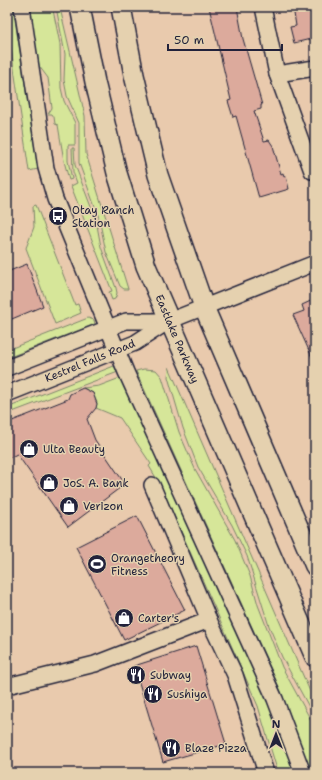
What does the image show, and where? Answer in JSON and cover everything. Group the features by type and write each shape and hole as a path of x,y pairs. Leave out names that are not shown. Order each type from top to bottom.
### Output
{"main road":[{"name":"Eastlake Parkway","path":"80,7 95,82 117,174 146,266 315,657"},
{"path":"121,7 134,75 158,175 204,307 315,566"}],"street":[{"path":"22,7 46,168 51,189 107,328 275,699 303,773"},
{"path":"263,7 277,74 312,171"},
{"path":"277,74 315,68"},
{"name":"Kestrel Falls Road","path":"7,394 135,343 170,321 315,263"},
{"name":"Kestrel Falls Road","path":"7,368 126,321 170,321"},
{"path":"152,485 209,620 235,675 266,773"},
{"path":"7,686 94,664 209,620"}],"green space":[{"path":"7,7 13,7 38,169 29,171 7,21"},
{"path":"29,7 48,7 53,10 60,44 61,88 64,101 75,123 75,145 68,145 68,161 72,179 69,180 58,125 55,124 52,114 48,114 52,108 48,78 39,66"},
{"path":"53,7 60,8 85,116 86,154 128,289 124,289 120,286 106,252 99,218 79,163 79,123 67,96 64,80 65,54 57,12"},
{"path":"72,148 74,148 75,165 96,220 101,247 116,288 117,293 115,299 112,300 109,292 112,291 71,186 77,183 73,172"},
{"path":"36,205 75,305 78,304 81,313 55,324 26,248 34,227 33,206"},
{"path":"88,318 94,320 95,324 7,358 7,350"},
{"path":"114,366 118,372 7,414 7,408"},
{"path":"169,367 315,703 315,718 282,657 269,626 247,556 232,525 198,467 183,428 168,377"},
{"path":"144,369 156,370 162,377 179,432 195,469 235,540 250,576 258,605 282,667 313,724 315,731 315,773 311,773 280,689 136,371"},
{"path":"120,378 275,718 294,773 278,773 258,706 161,486 149,466 151,464 120,418 96,408 97,403 93,393 83,388 99,386"}],"building":[{"path":"209,7 237,7 243,39 262,105 261,109 254,111 264,141 269,140 273,146 281,174 283,173 284,177 286,176 289,189 259,198 236,116 233,117 228,101 231,100"},
{"path":"293,7 315,7 315,38 294,43 290,27 296,26"},
{"path":"27,264 43,306 7,321 7,272"},
{"path":"315,299 315,364 293,315 304,311 302,305"},
{"path":"83,388 93,393 97,404 96,408 87,419 95,440 125,484 68,527 17,454 7,459 7,423 68,399 70,394"},
{"path":"137,516 185,610 124,640 76,547"},
{"path":"196,646 226,744 163,762 134,666"}],"place":[{"name":"Otay Ranch Station","path":"58,216"},
{"name":"Ulta Beauty","path":"29,449"},
{"name":"JoS. A. Bank","path":"49,483"},
{"name":"Verizon","path":"69,506"},
{"name":"Orangetheory Fitness","path":"97,564"},
{"name":"Carter's","path":"124,618"},
{"name":"Subway","path":"136,675"},
{"name":"Sushiya","path":"153,694"},
{"name":"Blaze Pizza","path":"171,748"}]}
